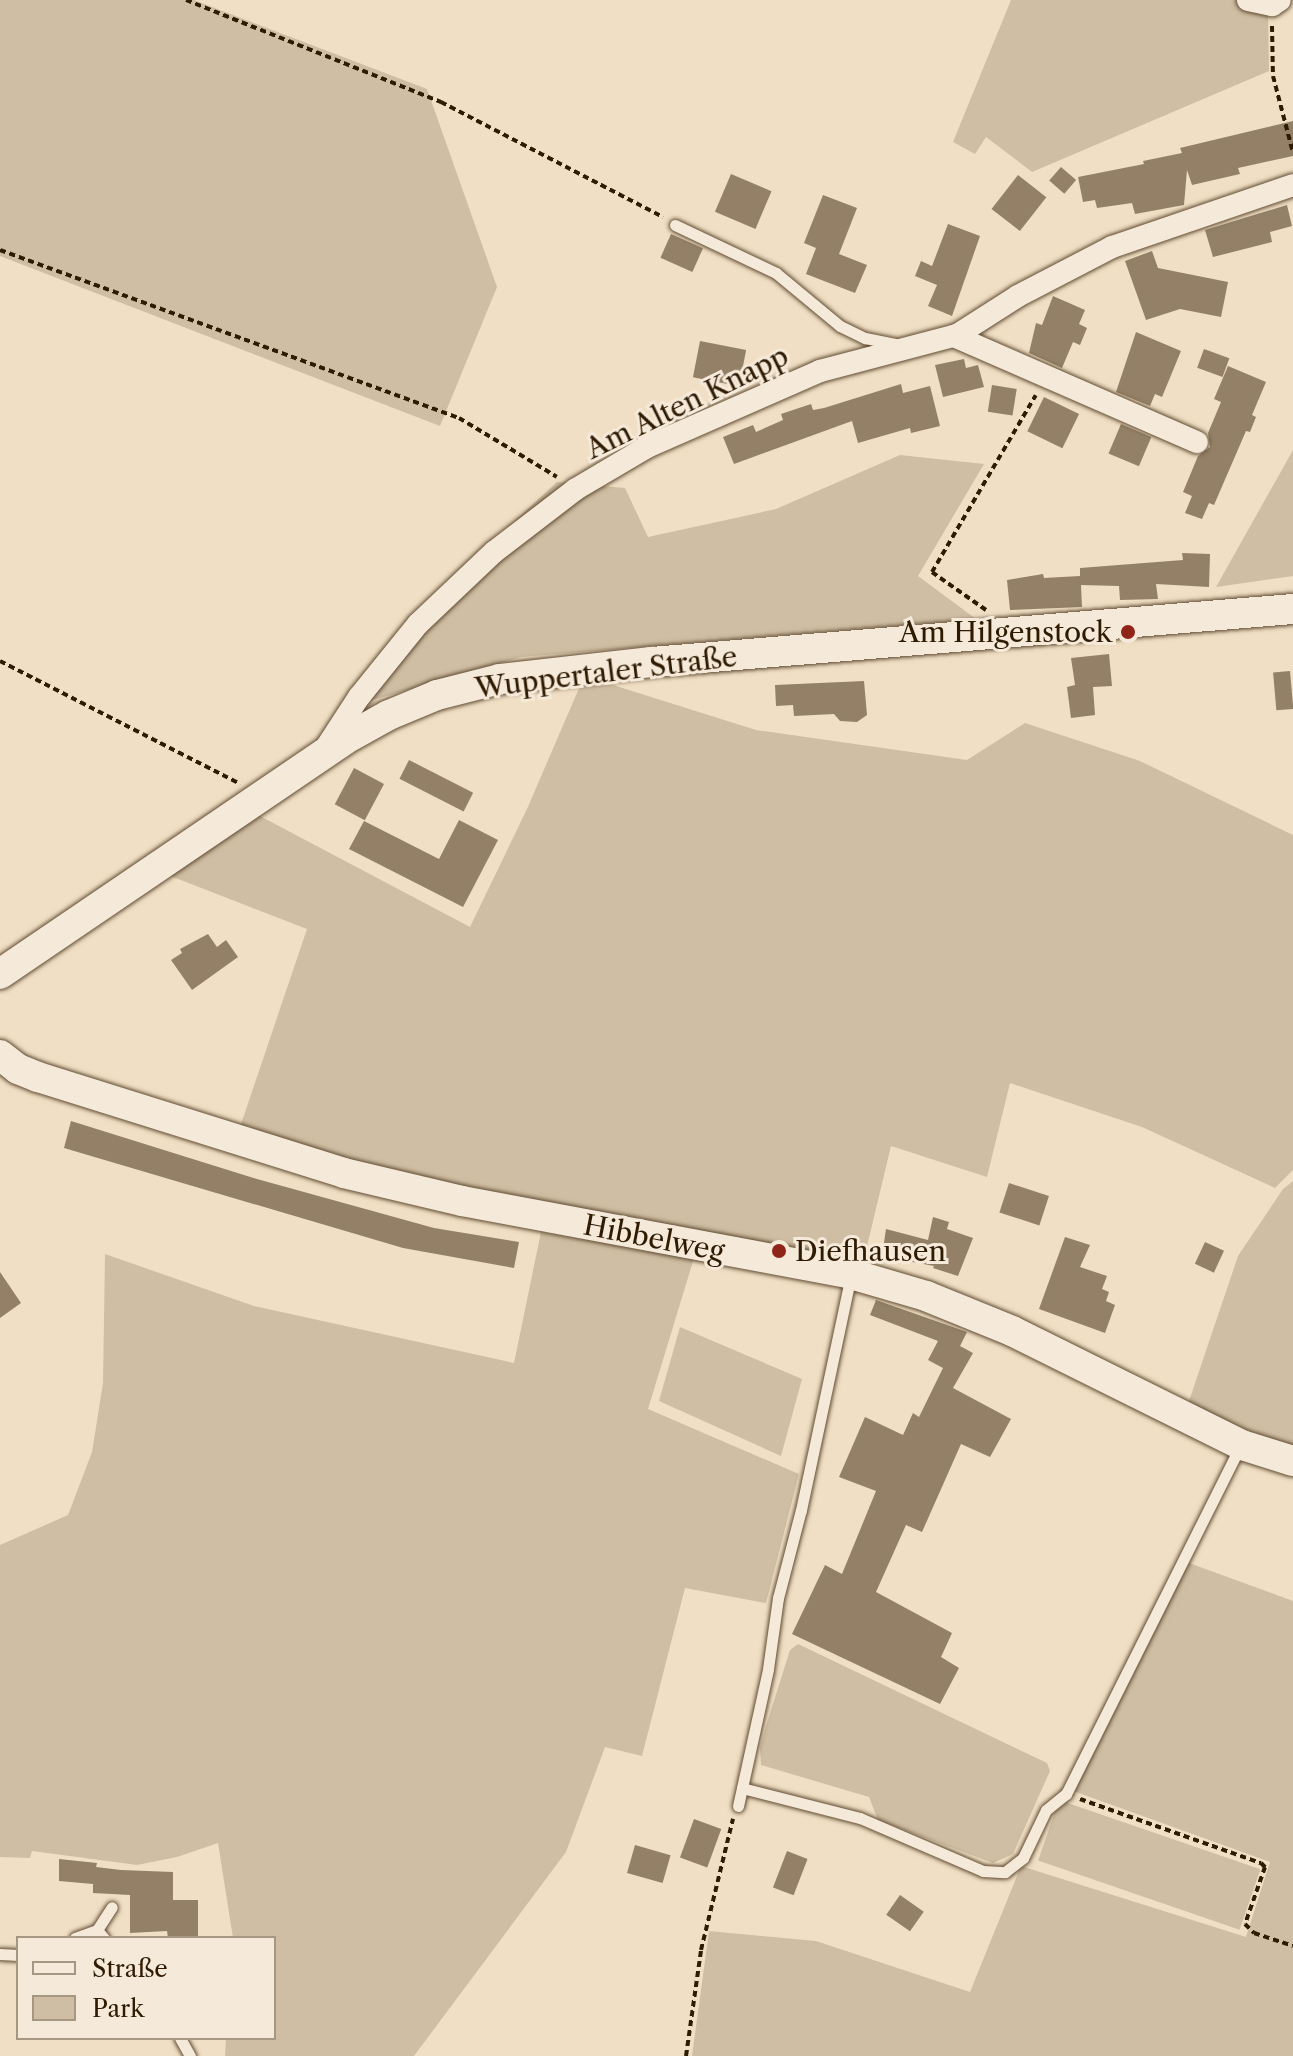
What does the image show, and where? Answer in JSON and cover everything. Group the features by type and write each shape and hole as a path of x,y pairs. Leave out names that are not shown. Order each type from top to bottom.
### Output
{"main road":[{"name":"Wuppertaler Straße","path":"0,974 319,756 389,715 437,695 500,679 652,662 1293,609"},
{"name":"Hibbelweg","path":"0,1055 18,1069 38,1077 344,1173 462,1201 851,1274 983,1317 1242,1445 1293,1461"}],"street":[{"path":"1248,0 1276,3"},
{"name":"Am Alten Knapp","path":"319,756 359,697 418,624 494,552 576,489 647,447 820,371 954,336 1018,296 1112,247 1293,185"},
{"path":"954,336 1045,379 1197,442"}],"lane":[{"path":"675,225 776,273 840,326 865,338 915,348"},
{"path":"738,1806 768,1669 778,1598 801,1510 851,1274"},
{"path":"742,1788 860,1818 983,1871 1005,1872 1023,1858 1046,1810 1066,1794 1242,1445"},
{"path":"100,1934 112,1907"}],"path":[{"path":"186,0 441,102 639,202 675,225"},
{"path":"1276,3 1273,76 1293,153"},
{"path":"0,250 459,418 576,489"},
{"path":"1017,632 932,572 1045,379"},
{"path":"0,661 238,782 257,799"},
{"path":"1066,1794 1261,1863 1265,1867 1245,1924 1254,1933 1293,1946"},
{"path":"686,2056 701,1950 726,1837 738,1806"}],"green space":[{"path":"0,0 194,0 427,89 497,287 440,426 0,256"},
{"path":"1011,0 1243,0 1268,11 1269,71 1032,172 986,137 975,154 953,142"},
{"path":"1293,450 1293,576 1216,587"},
{"path":"900,455 984,464 918,576 976,619 521,657 369,701 442,611 480,553 557,482 625,488 648,537 776,509"},
{"path":"613,685 756,730 967,760 1025,723 1140,761 1293,835 1293,1170 1275,1188 1142,1127 1010,1083 987,1177 891,1146 862,1267 342,1162 239,1130 307,929 168,875 258,815 470,927 527,809 580,686"},
{"path":"1293,1181 1293,1451 1188,1404 1238,1256 1283,1189"},
{"path":"541,1232 694,1258 648,1409 799,1474 766,1603 685,1588 642,1756 605,1747 566,1852 414,2056 225,2056 226,2040 276,2040 276,1936 233,1936 218,1843 177,1857 137,1865 32,1851 30,1858 0,1857 0,1545 68,1515 92,1452 103,1383 105,1254 254,1306 514,1363"},
{"path":"680,1327 802,1379 781,1456 659,1401"},
{"path":"1178,1559 1293,1601 1293,2056 692,2056 709,1931 816,1941 970,1992 1021,1866 1246,1937 1270,1862 1065,1788"},
{"path":"798,1644 1047,1763 1050,1771 1013,1854 993,1863 878,1820 869,1797 761,1765 760,1748 766,1726 790,1650"},
{"path":"1059,1800 1260,1869 1240,1930 1038,1861"}],"building":[{"path":"1293,121 1293,156 1238,168 1240,174 1192,185 1187,170 1184,205 1135,214 1132,203 1097,208 1095,200 1083,202 1078,177 1144,164 1143,161 1182,153 1180,148"},
{"path":"1061,167 1076,180 1064,194 1049,181"},
{"path":"731,174 772,191 755,229 715,212"},
{"path":"1018,175 1046,197 1020,231 992,209"},
{"path":"823,195 857,208 839,254 867,265 855,293 806,274 816,248 804,243"},
{"path":"1287,205 1292,226 1270,232 1272,242 1213,257 1205,230"},
{"path":"948,224 980,236 952,316 928,306 937,285 915,276 921,261 932,266"},
{"path":"671,234 703,248 692,272 660,258"},
{"path":"1152,251 1158,268 1228,282 1221,317 1180,309 1146,320 1125,261"},
{"path":"1053,296 1085,310 1079,324 1087,328 1080,345 1073,342 1062,368 1029,353 1036,323 1042,325"},
{"path":"1136,332 1181,351 1162,397 1155,394 1150,406 1116,392"},
{"path":"700,341 746,350 739,386 693,377"},
{"path":"1204,349 1229,358 1223,377 1197,368"},
{"path":"964,359 966,368 978,365 984,387 943,397 935,365"},
{"path":"1228,366 1266,382 1252,415 1256,417 1250,432 1246,431 1214,505 1209,503 1202,519 1185,513 1192,496 1183,492 1198,456 1210,447 1208,433 1221,402 1214,399"},
{"path":"901,384 903,393 930,386 940,426 911,433 910,428 858,443 852,421 734,464 723,437 753,425 756,432 783,420 781,414 811,404 813,410 824,408"},
{"path":"992,385 1017,389 1012,416 988,412"},
{"path":"1044,397 1079,414 1062,448 1027,431"},
{"path":"1121,424 1151,437 1139,466 1108,453"},
{"path":"1182,553 1210,554 1209,587 1156,584 1158,599 1120,600 1119,586 1081,585 1082,607 1010,610 1007,580 1043,574 1044,578 1080,576 1080,568 1183,560"},
{"path":"1109,654 1112,686 1093,687 1095,715 1071,718 1067,687 1075,685 1071,658"},
{"path":"1290,671 1293,709 1276,710 1273,672"},
{"path":"864,681 867,715 857,722 840,721 834,714 794,716 793,705 776,706 775,685"},
{"path":"409,760 473,793 464,811 399,779"},
{"path":"354,768 384,784 365,820 335,804"},
{"path":"459,820 498,840 463,907 349,849 364,821 439,859"},
{"path":"208,934 217,947 226,940 238,957 192,990 171,960 182,953 180,949"},
{"path":"71,1121 257,1179 434,1228 519,1242 514,1268 403,1248 64,1148"},
{"path":"1009,1183 1049,1196 1039,1225 999,1212"},
{"path":"933,1217 949,1222 947,1229 973,1238 958,1276 934,1266 882,1256 886,1229 928,1240"},
{"path":"1065,1237 1090,1245 1080,1267 1107,1276 1102,1289 1109,1292 1106,1301 1115,1305 1105,1333 1039,1309"},
{"path":"1205,1242 1224,1251 1214,1273 1195,1264"},
{"path":"0,1272 21,1303 0,1318"},
{"path":"876,1300 967,1332 960,1346 973,1353 953,1388 1011,1419 990,1457 961,1444 922,1532 906,1525 876,1592 952,1633 941,1657 959,1668 940,1704 792,1634 825,1565 842,1574 876,1491 839,1477 865,1417 903,1435 913,1413 919,1417 943,1368 928,1360 938,1341 870,1315"},
{"path":"694,1819 721,1829 707,1867 680,1858"},
{"path":"635,1845 671,1855 663,1883 627,1873"},
{"path":"787,1851 808,1859 794,1895 773,1887"},
{"path":"59,1859 97,1863 96,1867 121,1870 173,1872 173,1900 198,1900 198,1936 168,1936 167,1931 130,1933 130,1895 93,1893 93,1884 59,1881"},
{"path":"900,1895 924,1912 910,1931 886,1915"}],"place":[{"name":"Am Hilgenstock","path":"1128,632"},
{"name":"Diefhausen","path":"779,1251"}]}
